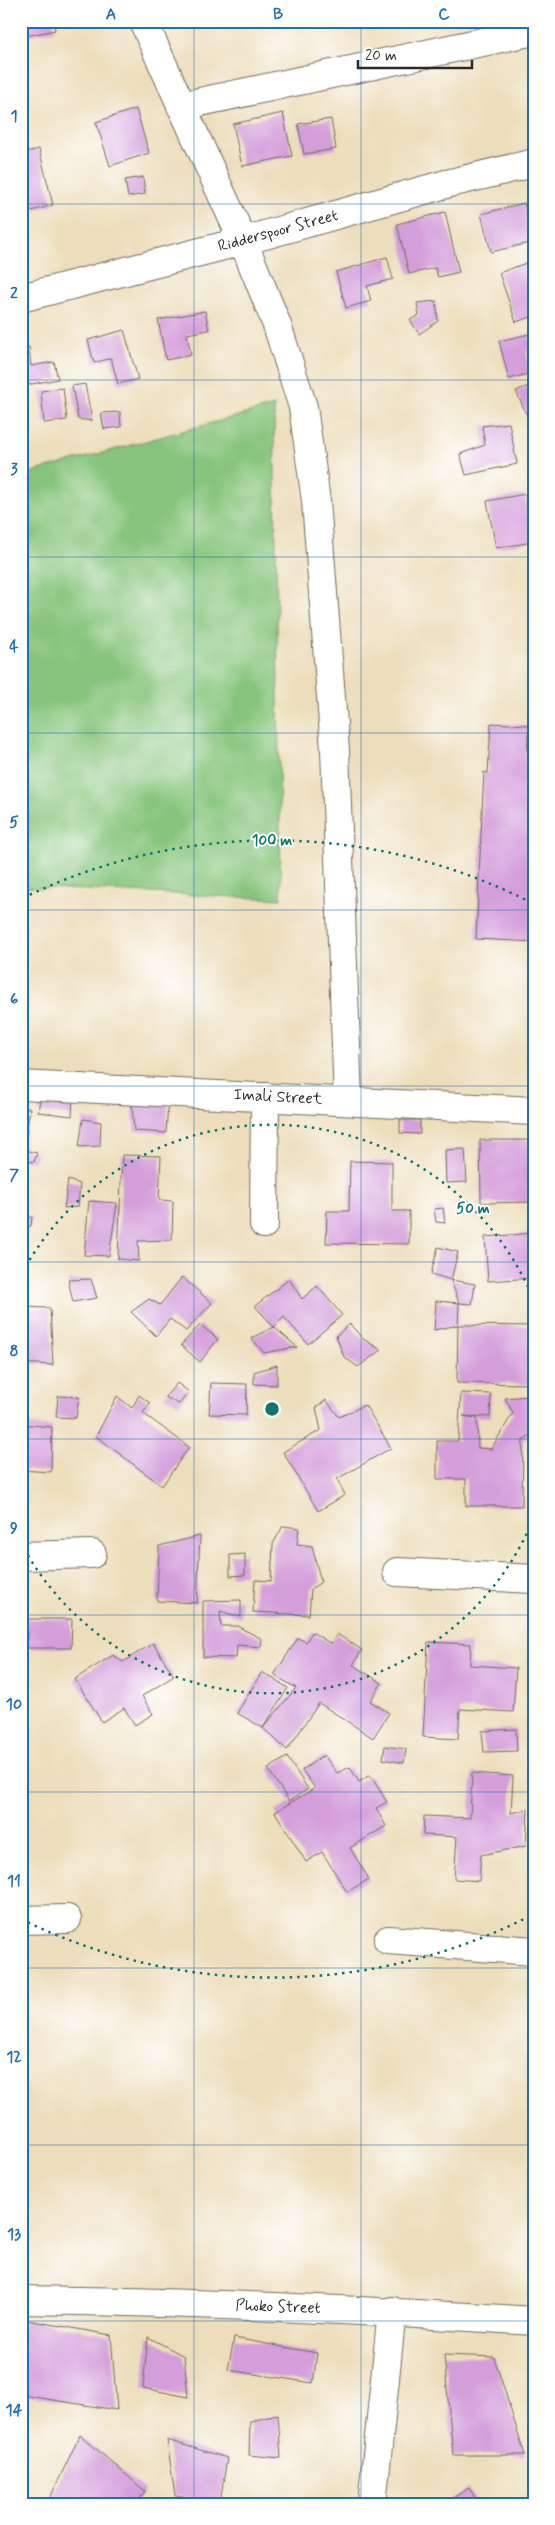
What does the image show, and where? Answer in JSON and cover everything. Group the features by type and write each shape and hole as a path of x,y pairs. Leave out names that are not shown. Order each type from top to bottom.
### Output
{"street":[{"path":"143,21 243,241 292,369 303,407 312,466 334,750 348,1100"},
{"path":"181,106 534,31"},
{"name":"Ridderspoor Street","path":"21,298 243,241 446,184 534,163"},
{"name":"Imali Street","path":"21,1085 534,1110"},
{"path":"264,1224 265,1097"},
{"path":"21,1556 92,1554"},
{"path":"397,1572 534,1580"},
{"path":"21,1920 67,1919"},
{"path":"388,1940 534,1951"},
{"name":"Phoko Street","path":"21,2300 106,2301 392,2311 534,2321"},
{"path":"372,2504 392,2311"}],"green space":[{"path":"274,406 281,899 21,887 21,475"}],"building":[{"path":"21,21 53,21 55,30 21,37"},
{"path":"136,109 149,153 110,166 96,122"},
{"path":"283,113 292,156 242,166 233,124"},
{"path":"331,119 336,149 304,154 298,124"},
{"path":"39,149 53,205 21,214 21,154"},
{"path":"143,177 145,194 128,197 125,180"},
{"path":"524,203 533,242 491,252 481,214"},
{"path":"445,212 459,272 438,277 435,268 409,274 397,224"},
{"path":"387,257 393,279 367,286 371,301 346,308 336,272"},
{"path":"526,263 534,285 534,316 516,322 499,273"},
{"path":"436,301 438,321 419,334 410,320 419,315 417,303"},
{"path":"205,311 209,330 187,334 191,355 166,360 158,320"},
{"path":"124,330 138,379 118,384 111,358 94,363 88,340"},
{"path":"534,333 534,349 526,351 532,373 509,379 499,341"},
{"path":"29,347 31,366 54,362 58,379 21,386 21,348"},
{"path":"85,384 92,421 78,419 72,386"},
{"path":"534,384 534,415 528,418 516,391"},
{"path":"63,388 67,420 44,423 41,391"},
{"path":"120,412 121,427 104,429 101,413"},
{"path":"509,423 517,464 466,475 460,454 485,445 482,426"},
{"path":"525,494 533,542 496,548 487,501"},
{"path":"491,723 529,725 527,751 534,751 534,942 476,939 484,772 488,773"},
{"path":"41,1094 73,1098 72,1116 38,1112"},
{"path":"132,1104 168,1104 166,1133 134,1131"},
{"path":"21,1108 30,1108 24,1150 37,1153 34,1162 21,1160"},
{"path":"83,1119 101,1122 100,1146 79,1147"},
{"path":"400,1120 420,1120 420,1134 400,1133"},
{"path":"480,1140 533,1140 534,1202 481,1203"},
{"path":"465,1149 467,1182 446,1183 445,1150"},
{"path":"122,1155 161,1156 159,1200 173,1201 172,1240 138,1241 139,1261 118,1259"},
{"path":"350,1161 392,1162 392,1211 409,1211 409,1244 326,1243 327,1211 349,1211"},
{"path":"68,1180 80,1184 78,1207 64,1208"},
{"path":"89,1201 117,1203 109,1256 84,1255"},
{"path":"443,1208 445,1223 436,1222 434,1209"},
{"path":"21,1216 32,1217 31,1226 21,1228"},
{"path":"534,1233 534,1278 488,1281 485,1237"},
{"path":"438,1247 458,1252 451,1280 431,1274"},
{"path":"182,1277 212,1303 186,1331 170,1319 156,1336 131,1312 149,1299 160,1305"},
{"path":"91,1279 97,1298 73,1302 68,1280"},
{"path":"289,1279 302,1299 317,1286 342,1315 308,1344 284,1317 274,1327 255,1306"},
{"path":"451,1280 475,1284 472,1304 459,1303"},
{"path":"436,1301 459,1303 458,1325 434,1330"},
{"path":"21,1307 50,1308 53,1365 21,1363"},
{"path":"350,1324 363,1339 381,1350 358,1367 344,1357 336,1336"},
{"path":"200,1325 218,1339 200,1362 181,1345"},
{"path":"458,1325 534,1326 534,1384 457,1383"},
{"path":"274,1327 297,1347 264,1353 251,1338"},
{"path":"277,1365 277,1385 254,1384 254,1372"},
{"path":"177,1383 189,1392 179,1404 165,1397"},
{"path":"211,1383 247,1384 246,1415 209,1414"},
{"path":"461,1393 491,1394 490,1417 463,1416 477,1418 478,1448 491,1449 513,1413 505,1398 529,1396 532,1434 523,1440 522,1506 466,1506 466,1479 437,1479 437,1441 458,1441"},
{"path":"139,1395 150,1403 143,1413 189,1447 162,1486 96,1436 117,1396 132,1408"},
{"path":"58,1396 79,1397 76,1418 56,1417"},
{"path":"326,1400 339,1417 365,1405 391,1448 337,1479 345,1495 318,1511 283,1452 321,1430 316,1408"},
{"path":"21,1424 52,1427 51,1472 21,1470"},
{"path":"283,1526 299,1528 297,1544 312,1546 321,1582 311,1589 309,1615 253,1612 255,1580 271,1581 273,1544"},
{"path":"200,1536 197,1603 157,1601 159,1546"},
{"path":"245,1554 245,1575 230,1576 230,1555"},
{"path":"241,1600 241,1617 220,1611 221,1626 237,1626 262,1639 261,1647 237,1645 236,1658 203,1657 203,1601"},
{"path":"27,1619 72,1619 71,1648 27,1648"},
{"path":"312,1632 331,1644 337,1634 362,1650 353,1665 382,1683 370,1701 389,1713 373,1738 319,1703 287,1750 263,1728 296,1688 274,1675 298,1638 306,1642"},
{"path":"428,1642 471,1644 470,1665 516,1668 513,1712 460,1709 458,1739 423,1737"},
{"path":"153,1643 174,1676 142,1696 153,1714 135,1725 124,1708 102,1722 75,1679 113,1655 123,1662"},
{"path":"262,1672 288,1688 263,1728 237,1713"},
{"path":"516,1729 517,1751 484,1752 482,1731"},
{"path":"385,1746 406,1749 404,1763 383,1759"},
{"path":"324,1755 337,1773 350,1767 359,1782 370,1775 387,1802 376,1808 386,1826 350,1848 369,1879 347,1892 322,1852 306,1862 275,1812 315,1788 302,1770"},
{"path":"287,1757 308,1789 289,1801 268,1769"},
{"path":"472,1773 513,1776 511,1813 528,1809 526,1846 481,1855 479,1881 454,1879 457,1837 423,1835 424,1816 470,1818"},
{"path":"21,2319 111,2335 117,2410 21,2395"},
{"path":"148,2337 184,2356 188,2397 143,2388"},
{"path":"234,2338 317,2353 313,2383 228,2370"},
{"path":"444,2355 494,2357 525,2455 453,2455"},
{"path":"278,2415 281,2458 249,2455 250,2421"},
{"path":"80,2435 145,2491 136,2504 47,2504"},
{"path":"167,2440 227,2458 220,2502 175,2496"},
{"path":"469,2488 479,2504 443,2504"},
{"path":"534,2495 534,2504 519,2504"},
{"path":"245,2499 281,2502 281,2504 244,2504"}]}
